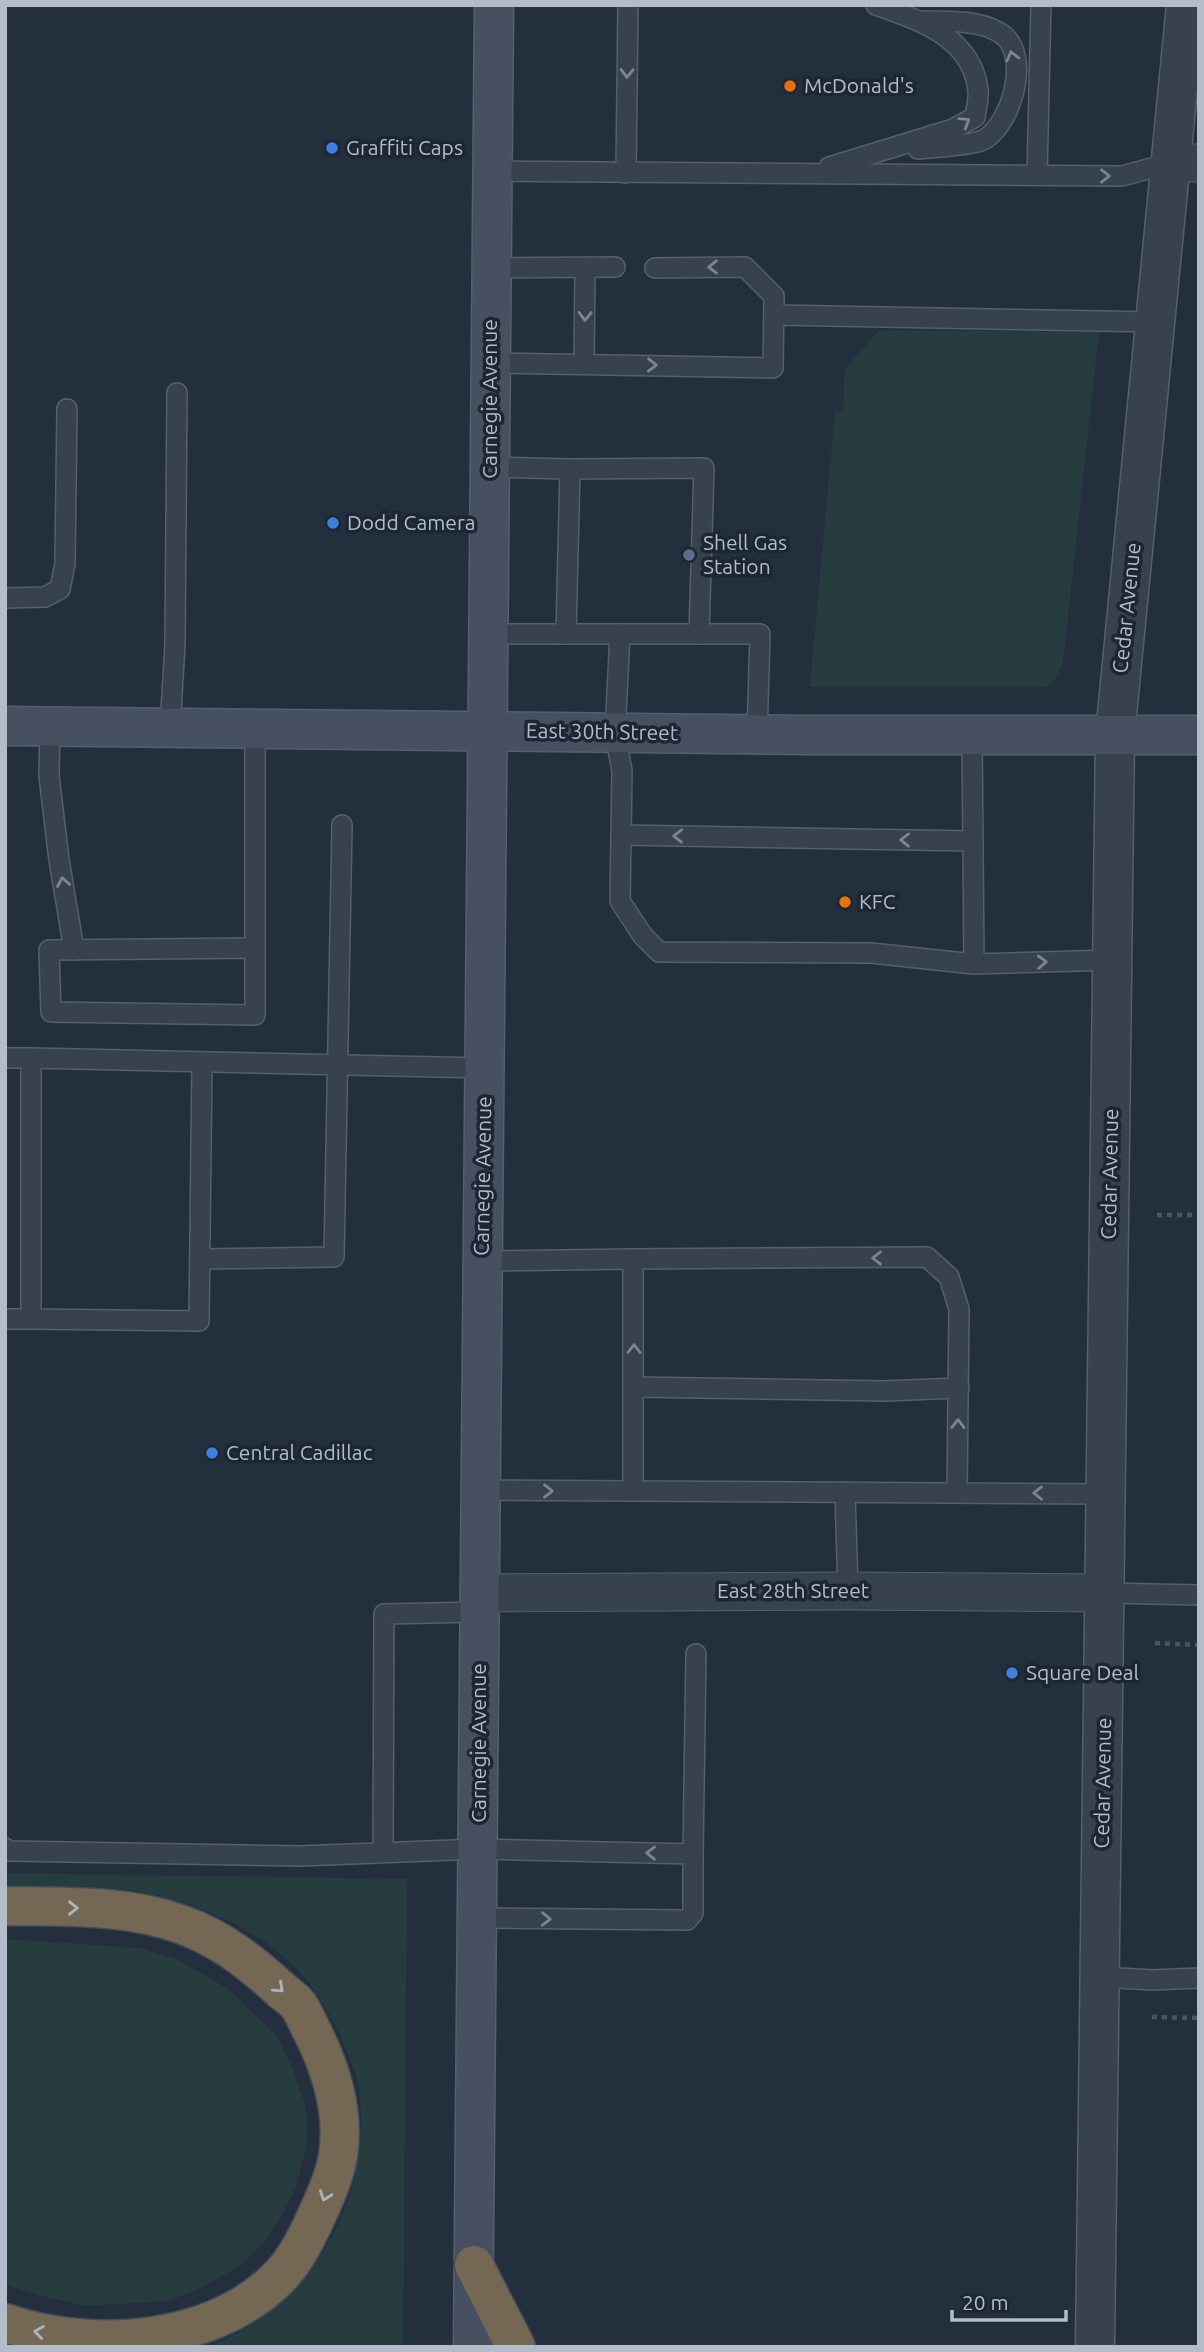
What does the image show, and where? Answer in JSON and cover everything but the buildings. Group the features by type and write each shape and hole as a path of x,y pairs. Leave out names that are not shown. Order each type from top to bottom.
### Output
{"highway":[{"path":"5,1906 89,1908 143,1913 184,1925 233,1949 298,2006 326,2059 338,2101 338,2156 323,2202 304,2244 275,2281 230,2314 174,2333 111,2340 30,2332 5,2323"},
{"path":"474,2265 516,2347"}],"main road":[{"name":"Carnegie Avenue","path":"473,2347 494,5"},
{"name":"East 30th Street","path":"5,726 972,736 1199,735"}],"street":[{"name":"Cedar Avenue","path":"1095,2347 1115,736 1154,323 1184,163 1186,5"},
{"name":"East 28th Street","path":"480,1603 848,1591 1105,1593"}],"lane":[{"path":"626,173 628,5"},
{"path":"807,173 953,129 975,117 979,92 973,71 957,43 920,20 876,5"},
{"path":"1037,175 1041,5"},
{"path":"865,156 981,142 997,130 1008,113 1015,84 1016,59 1006,37 985,24 920,20"},
{"path":"492,172 1122,176 1184,163"},
{"path":"584,364 585,267"},
{"path":"491,268 615,267"},
{"path":"490,363 774,368 774,296 745,267 655,268"},
{"path":"774,316 1154,323"},
{"path":"170,728 175,644 177,393"},
{"path":"5,598 45,597 60,589 65,564 68,409"},
{"path":"489,467 704,468 699,634"},
{"path":"566,634 570,469"},
{"path":"488,634 760,634 757,734"},
{"path":"620,634 615,733 622,771 620,901 643,936 659,951 871,953 974,964 1112,960"},
{"path":"50,727 49,776 74,950"},
{"path":"255,729 256,1015 51,1012 49,950 255,948"},
{"path":"972,736 974,964"},
{"path":"200,1259 334,1257 342,825"},
{"path":"622,835 974,841"},
{"path":"5,1058 484,1068"},
{"path":"31,1058 31,1319"},
{"path":"5,1319 199,1321 202,1062"},
{"path":"482,1261 927,1257 949,1277 959,1309 957,1492"},
{"path":"633,1492 634,1259"},
{"path":"634,1387 884,1391 959,1388"},
{"path":"480,1490 1106,1494"},
{"path":"845,1492 848,1591"},
{"path":"1105,1593 1199,1595"},
{"path":"383,1852 384,1614 480,1603"},
{"path":"478,1918 687,1920 693,1913 696,1654"},
{"path":"5,1848 9,1851 300,1856 479,1849 693,1854"},
{"path":"1100,1978 1199,1978"}],"path":[{"path":"1157,1215 1199,1215"},
{"path":"1155,1643 1199,1645"},
{"path":"1152,2017 1199,2018"}],"green space":[{"path":"879,330 1099,332 1063,663 1054,681 1045,687 810,687 835,411 843,411 845,369"},
{"path":"5,1873 407,1879 403,2347 206,2347 243,2330 276,2306 304,2278 327,2245 345,2209 356,2171 361,2131 358,2082 337,2030 309,1983 291,1963 253,1934 179,1901 122,1889 5,1887"},
{"path":"5,1939 140,1948 176,1959 227,1988 277,2036 293,2069 306,2107 307,2144 296,2187 284,2212 263,2244 238,2267 201,2288 168,2301 86,2306 5,2285"}],"place":[{"name":"McDonald's","path":"790,86"},
{"name":"Graffiti Caps","path":"332,148"},
{"name":"Dodd Camera","path":"333,523"},
{"name":"Shell Gas Station","path":"689,555"},
{"name":"KFC","path":"845,902"},
{"name":"Central Cadillac","path":"212,1453"},
{"name":"Square Deal","path":"1012,1673"}]}
